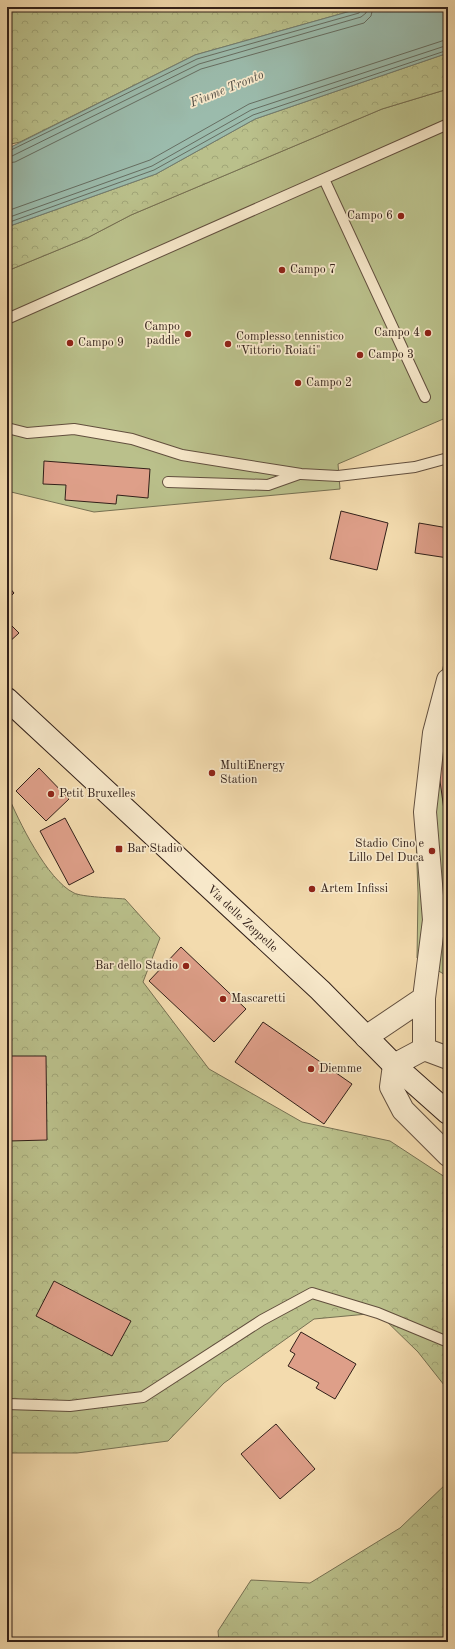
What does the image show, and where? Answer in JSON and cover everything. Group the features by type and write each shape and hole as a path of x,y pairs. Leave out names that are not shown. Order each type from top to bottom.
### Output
{"street":[{"path":"424,1049 424,998 434,920 425,812 434,734 448,680"},
{"name":"Via delle Zeppelle","path":"7,699 320,990 394,1065 448,1113"},
{"path":"366,1037 424,998"},
{"path":"448,1058 424,1049 394,1065 391,1087 403,1110 448,1155"}],"lane":[{"path":"7,319 448,124"},
{"path":"324,179 425,397"},
{"path":"7,428 27,433 74,429 132,439 182,455 301,474 338,476 415,467 448,458"},
{"path":"168,482 268,485 301,474"},
{"path":"7,1404 70,1406 143,1398 262,1320 312,1293 378,1313 448,1342"}],"green space":[{"path":"7,7 365,7 195,55 20,142 7,145"},
{"path":"448,53 448,89 382,109 131,215 87,238 7,271 7,227 156,174 255,119"},
{"name":"Complesso tennistico \"Vittorio Roiati\"","path":"448,89 448,417 338,464 340,489 94,512 7,491 7,271 87,238 131,215 382,109"},
{"name":"Stadio Cino e Lillo Del Duca","path":"448,648 448,980 447,976 417,958 418,893 415,809 426,734"},
{"path":"7,793 34,848 54,876 64,886 78,894 125,899 160,938 143,982 209,1069 302,1122 390,1141 448,1179 448,1390 418,1352 378,1313 314,1319 224,1383 168,1441 77,1453 7,1453"},
{"path":"448,1482 448,1642 219,1642 218,1631 251,1580 310,1583 400,1528"}],"water":[{"name":"Fiume Tronto","path":"365,7 448,7 448,53 255,119 156,174 7,227 7,149 195,55"}],"building":[{"path":"44,461 150,469 148,498 117,495 116,504 65,500 66,485 43,484"},
{"path":"341,511 388,523 377,570 330,559"},
{"path":"419,523 448,528 448,558 415,553"},
{"path":"7,585 14,593 7,600"},
{"path":"7,621 19,633 7,644"},
{"path":"448,758 448,839 437,759"},
{"path":"39,768 69,799 46,821 16,791"},
{"path":"65,818 94,872 69,885 40,831"},
{"path":"181,947 246,1009 214,1042 149,981"},
{"path":"263,1022 352,1084 324,1124 235,1062"},
{"path":"9,1056 46,1056 47,1140 9,1141"},
{"path":"54,1281 131,1321 112,1356 36,1316"},
{"path":"301,1332 356,1364 335,1399 316,1388 319,1383 288,1366 295,1354 290,1351"},
{"path":"276,1424 315,1469 280,1499 241,1454"}],"place":[{"name":"Campo 6","path":"401,216"},
{"name":"Campo 7","path":"282,270"},
{"name":"Campo 4","path":"428,333"},
{"name":"Campo paddle","path":"188,334"},
{"name":"Campo 9","path":"70,343"},
{"name":"Complesso tennistico \"Vittorio Roiati\"","path":"228,344"},
{"name":"Campo 3","path":"360,355"},
{"name":"Campo 2","path":"298,383"},
{"name":"MultiEnergy Station","path":"212,773"},
{"name":"Petit Bruxelles","path":"51,794"},
{"name":"Bar Stadio","path":"119,849"},
{"name":"Stadio Cino e Lillo Del Duca","path":"432,851"},
{"name":"Artem Infissi","path":"312,889"},
{"name":"Bar dello Stadio","path":"186,966"},
{"name":"Mascaretti","path":"223,999"},
{"name":"Diemme","path":"311,1069"}]}
